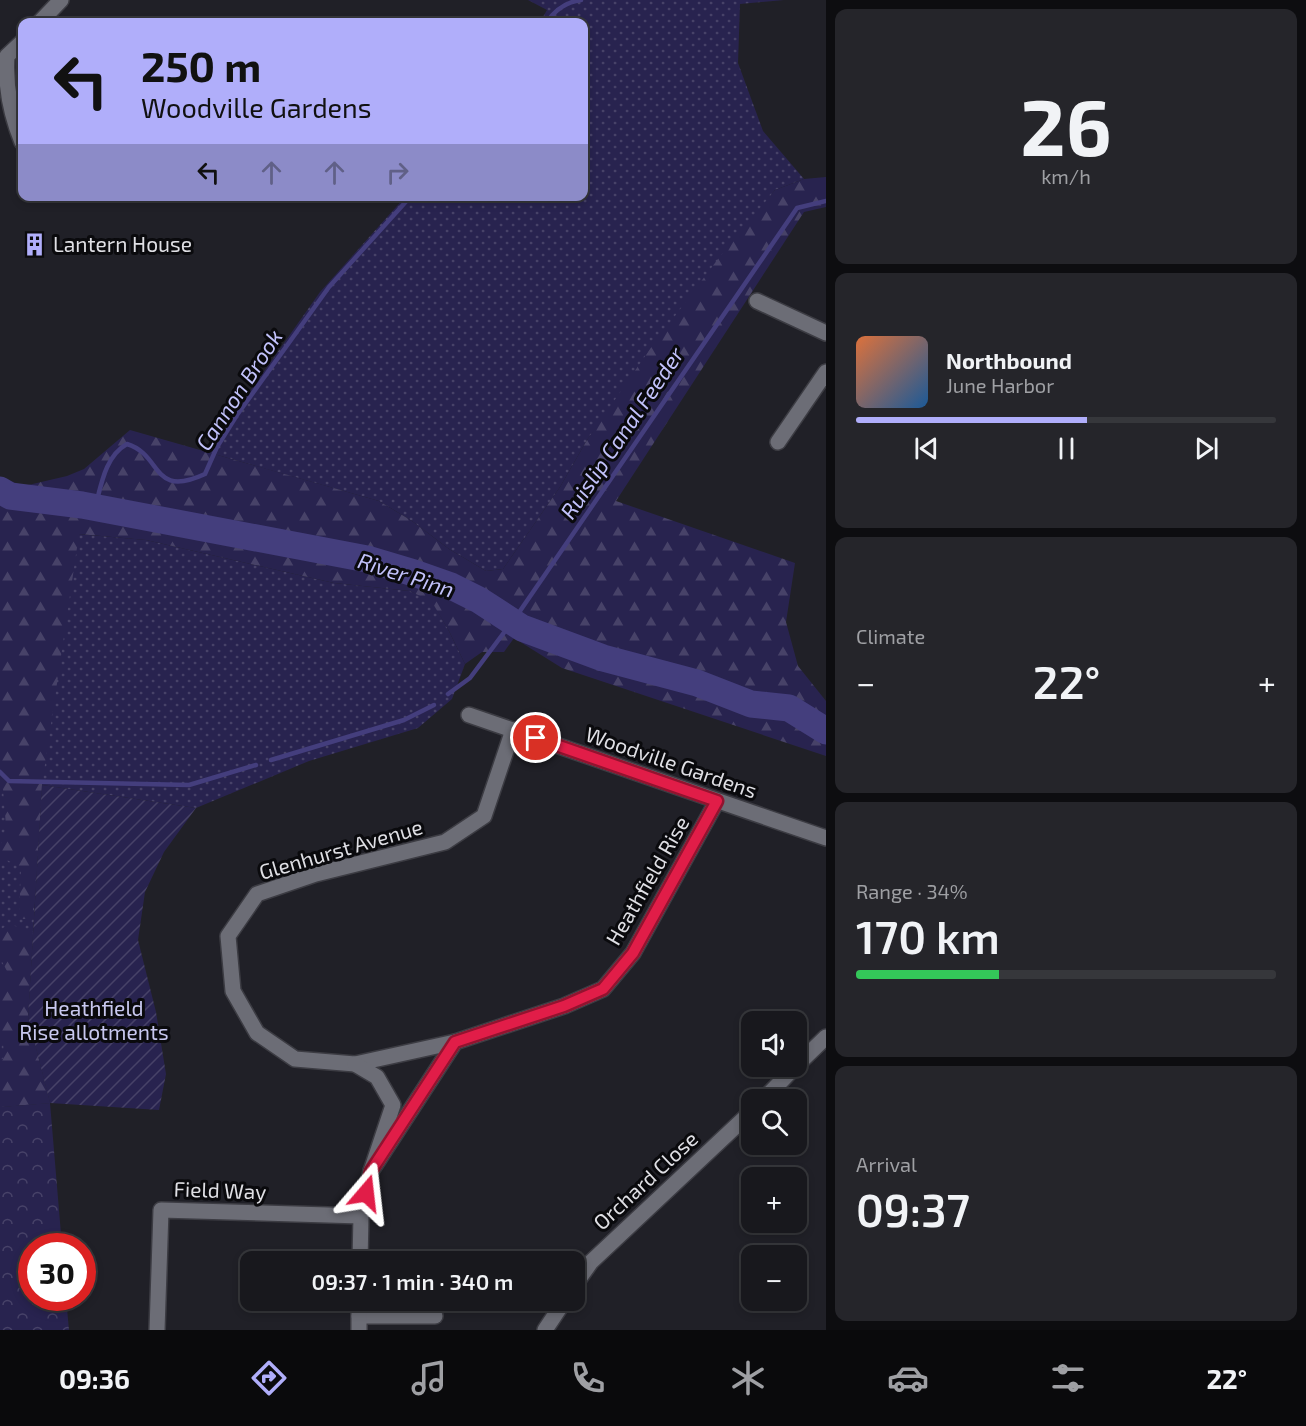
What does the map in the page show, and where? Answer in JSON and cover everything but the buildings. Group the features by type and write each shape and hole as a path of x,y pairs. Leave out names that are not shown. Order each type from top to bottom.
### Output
{"street":[{"path":"44,18 61,0"},
{"path":"18,46 7,56 12,118 18,132"},
{"path":"757,301 826,333"},
{"path":"778,442 826,372"},
{"name":"Woodville Gardens","path":"469,715 826,838"},
{"name":"Glenhurst Avenue","path":"455,1042 355,1064 296,1059 257,1033 233,990 228,936 257,894 316,874 445,842 484,816 513,730"},
{"name":"Heathfield Rise","path":"455,1042 564,1006 603,989 633,953 717,801"},
{"path":"807,1055 826,1037"},
{"path":"371,1171 455,1042"},
{"path":"355,1064 377,1077 393,1105 371,1171 361,1216 360,1251"},
{"path":"774,1089 785,1077"},
{"name":"Orchard Close","path":"585,1270 591,1262 741,1121"},
{"name":"Field Way","path":"157,1330 161,1210 361,1216"},
{"path":"545,1330 558,1311"},
{"path":"359,1315 435,1316"}],"green space":[{"path":"528,0 784,0 740,4 738,63 763,131 804,179 775,190 587,440 560,487 503,569 486,571 449,549 412,521 379,501 207,452 320,292 401,201 588,201 588,18 542,18 547,10"},
{"path":"826,177 826,207 804,212 616,501 795,563 786,622 798,666 826,701 826,756 562,668 514,638 504,652 482,652 465,664 432,602 410,591 334,583 146,540 79,534 42,785 35,900 31,919 19,919 21,868 0,856 6,826 3,789 0,786 0,477 24,486 67,476 84,469 130,430 379,501 412,521 449,549 486,571 503,569 560,487 587,440 650,349 718,259 775,190 804,179"},
{"path":"0,497 78,534 146,540 334,583 410,591 432,601 465,664 452,699 418,728 309,761 196,808 42,785 28,1017 50,1103 0,1107"},
{"name":"Heathfield Rise allotments","path":"42,785 196,808 164,852 145,892 138,940 156,1012 166,1074 159,1110 50,1103 28,1017"},
{"path":"9,924 33,932 28,1017 50,1103 0,1107 0,1060 4,1058 3,1042 0,1041 0,973 7,971 0,958 0,930"},
{"path":"50,1103 61,1233 18,1233 18,1311 67,1311 69,1330 0,1330 0,1107"}],"waterway":[{"name":"Cannon Brook","path":"550,18 561,7 581,0"},
{"name":"Cannon Brook","path":"95,508 109,464 120,449 127,444 138,449 166,478 175,481 188,480 205,474 217,447 237,415 329,287 406,201"},
{"name":"Ruislip Canal Feeder","path":"448,694 470,678 520,611 797,208 826,201"},
{"name":"River Pinn","path":"0,490 10,496 82,505 367,559 451,586 479,600 522,628 603,658 697,683 751,704 789,708 826,731"},
{"name":"Ruislip Canal Feeder","path":"271,760 404,720 434,705"},
{"name":"Ruislip Canal Feeder","path":"0,772 9,781 189,785 256,765"}],"place":[{"name":"Lantern House","path":"35,245"}],"route":[{"path":"366,1193 371,1171 455,1042 564,1006 603,989 633,953 717,801 536,738"}]}
